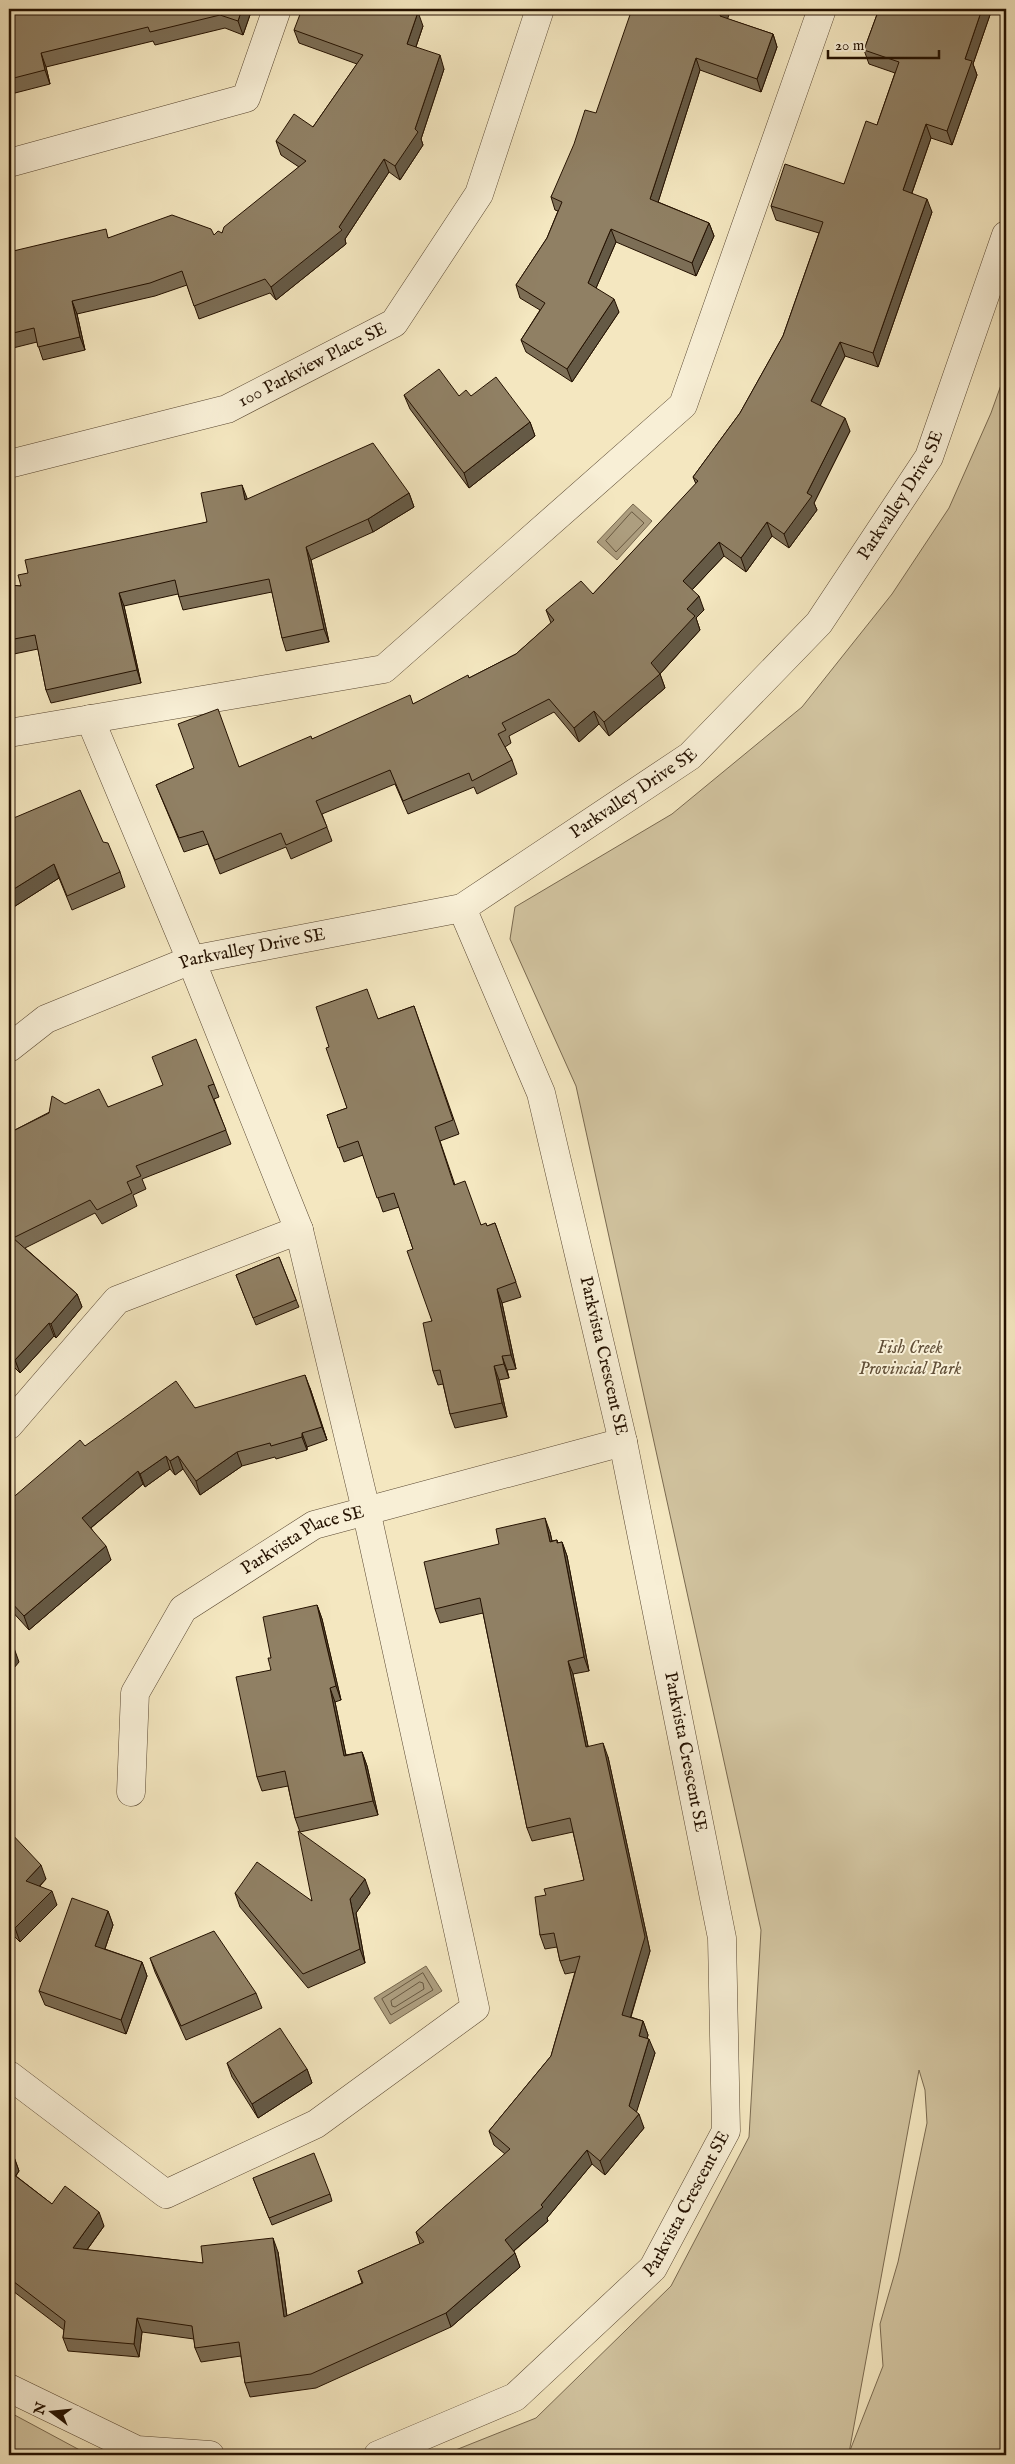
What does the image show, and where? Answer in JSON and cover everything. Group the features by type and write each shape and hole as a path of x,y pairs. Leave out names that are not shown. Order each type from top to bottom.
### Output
{"street":[{"path":"9,163 246,98 277,9"},
{"name":"100 Parkview Place SE","path":"9,464 227,409 394,322 479,194 540,9"},
{"path":"9,733 384,669 683,405 822,9"},
{"name":"Parkvalley Drive SE","path":"9,1048 46,1019 191,960 462,908 690,756 819,623 929,457 1006,235"},
{"path":"9,2076 166,2194 316,2124 475,2008 366,1510 299,1230 191,960 90,719"},
{"name":"Parkvista Crescent SE","path":"378,2455 515,2397 544,2370 653,2268 726,2131 722,1938 623,1442 541,1093 462,908"},
{"path":"9,1425 117,1300 299,1230"},
{"name":"Parkvista Place SE","path":"131,1792 135,1693 183,1609 314,1525 623,1442"},
{"path":"9,2388 137,2450 210,2455"}],"green space":[{"name":"Fish Creek Provincial Park","path":"1006,371 1006,2455 443,2455 536,2418 671,2286 749,2137 761,1930 576,1086 510,939 515,907 672,814 802,707 892,594 949,508 991,413","holes":["919,2070 925,2090 927,2123 898,2262 880,2324 883,2366 849,2453"]},
{"path":"9,2412 89,2455 9,2455"}],"water":[{"path":"633,504 652,521 617,560 597,542"},
{"path":"426,1966 442,1991 390,2024 374,1998"}],"building":[{"path":"9,9 242,9 238,21 220,15 150,32 148,27 41,53 45,70 10,79"},
{"path":"302,9 409,9 418,12 407,44 440,55 415,129 418,132 395,166 384,159 339,227 342,230 271,287 265,279 194,306 182,271 150,283 72,301 80,337 38,347 34,328 9,334 9,252 106,229 108,238 172,215 211,229 214,235 218,231 222,233 224,227 306,161 276,141 294,114 313,127 363,55 294,30"},
{"path":"632,9 722,9 720,16 773,34 757,79 696,58 650,199 709,223 692,263 611,229 588,283 614,299 567,369 521,340 545,303 516,285 547,238 562,202 551,197 574,144 585,110 596,113"},
{"path":"879,9 982,9 965,59 972,61 947,131 926,124 903,190 927,199 873,353 840,342 811,401 845,418 807,493 812,496 784,534 767,522 741,558 719,542 683,581 699,596 687,609 695,616 651,663 660,674 604,722 594,711 574,728 549,699 502,723 506,730 498,734 512,760 472,781 469,773 403,801 390,770 316,801 327,827 286,845 281,833 215,860 203,831 179,838 156,785 194,768 178,724 218,709 239,767 311,736 312,739 410,695 413,704 468,675 469,678 516,654 554,620 546,610 581,581 593,594 698,481 693,477 740,413 783,336 823,222 771,206 785,164 844,184 866,121 877,125 899,62 864,50"},
{"path":"439,369 459,396 466,390 471,396 496,377 530,422 464,473 404,395"},
{"path":"373,443 409,493 368,519 306,547 324,629 282,638 269,579 179,597 175,580 119,593 137,670 46,690 35,635 9,640 9,585 21,586 18,575 28,573 25,560 207,522 201,493 242,485 245,500"},
{"path":"80,790 103,842 108,843 120,872 67,896 54,864 9,892 9,820"},
{"path":"367,989 378,1019 414,1006 453,1120 435,1127 454,1185 465,1181 481,1225 486,1223 487,1226 495,1223 516,1282 497,1289 511,1355 502,1356 504,1364 494,1366 502,1403 450,1414 440,1370 433,1371 423,1323 432,1321 407,1251 413,1249 394,1193 377,1198 358,1141 338,1148 327,1115 347,1108 326,1048 329,1047 316,1007"},
{"path":"196,1039 214,1084 208,1086 226,1130 136,1166 141,1176 127,1182 132,1193 97,1210 90,1200 13,1238 77,1294 51,1324 49,1323 15,1360 9,1354 9,1133 49,1113 52,1096 65,1104 99,1089 108,1107 163,1085 152,1057"},
{"path":"279,1257 296,1300 253,1318 236,1275"},
{"path":"305,1375 322,1427 302,1433 302,1437 271,1446 270,1443 237,1452 196,1481 178,1456 170,1461 166,1456 140,1474 138,1471 82,1518 106,1546 24,1616 9,1600 9,1501 80,1440 85,1446 176,1381 195,1408"},
{"path":"545,1518 550,1542 557,1540 557,1543 562,1542 584,1657 568,1661 586,1747 603,1743 645,1937 622,2015 643,2021 639,2036 649,2039 629,2106 639,2114 600,2161 587,2150 541,2205 543,2207 505,2240 515,2253 446,2313 311,2374 245,2383 239,2342 195,2348 192,2326 137,2318 134,2344 63,2338 65,2321 9,2278 9,2171 52,2204 65,2186 99,2212 73,2248 203,2263 201,2246 273,2238 284,2317 363,2283 358,2271 424,2242 416,2232 510,2149 489,2131 551,2056 580,1956 560,1961 554,1933 540,1935 535,1897 546,1895 544,1889 584,1880 570,1818 527,1828 480,1598 435,1609 424,1562 499,1544 496,1529"},
{"path":"317,1605 336,1686 330,1688 344,1756 362,1752 373,1801 295,1818 285,1771 257,1777 236,1677 271,1670 268,1658 271,1658 263,1617"},
{"path":"9,1645 14,1648 9,1655"},
{"path":"9,1831 41,1865 26,1881 52,1891 15,1928 9,1921"},
{"path":"298,1831 365,1879 350,1899 360,1949 303,1974 235,1893 257,1862 312,1901"},
{"path":"72,1898 108,1911 95,1946 142,1962 121,2020 39,1991"},
{"path":"214,1931 256,1993 181,2026 150,1958"},
{"path":"280,2028 307,2069 252,2104 227,2063"},
{"path":"9,2153 14,2157 9,2165"},
{"path":"314,2153 330,2194 269,2218 253,2178"}]}
